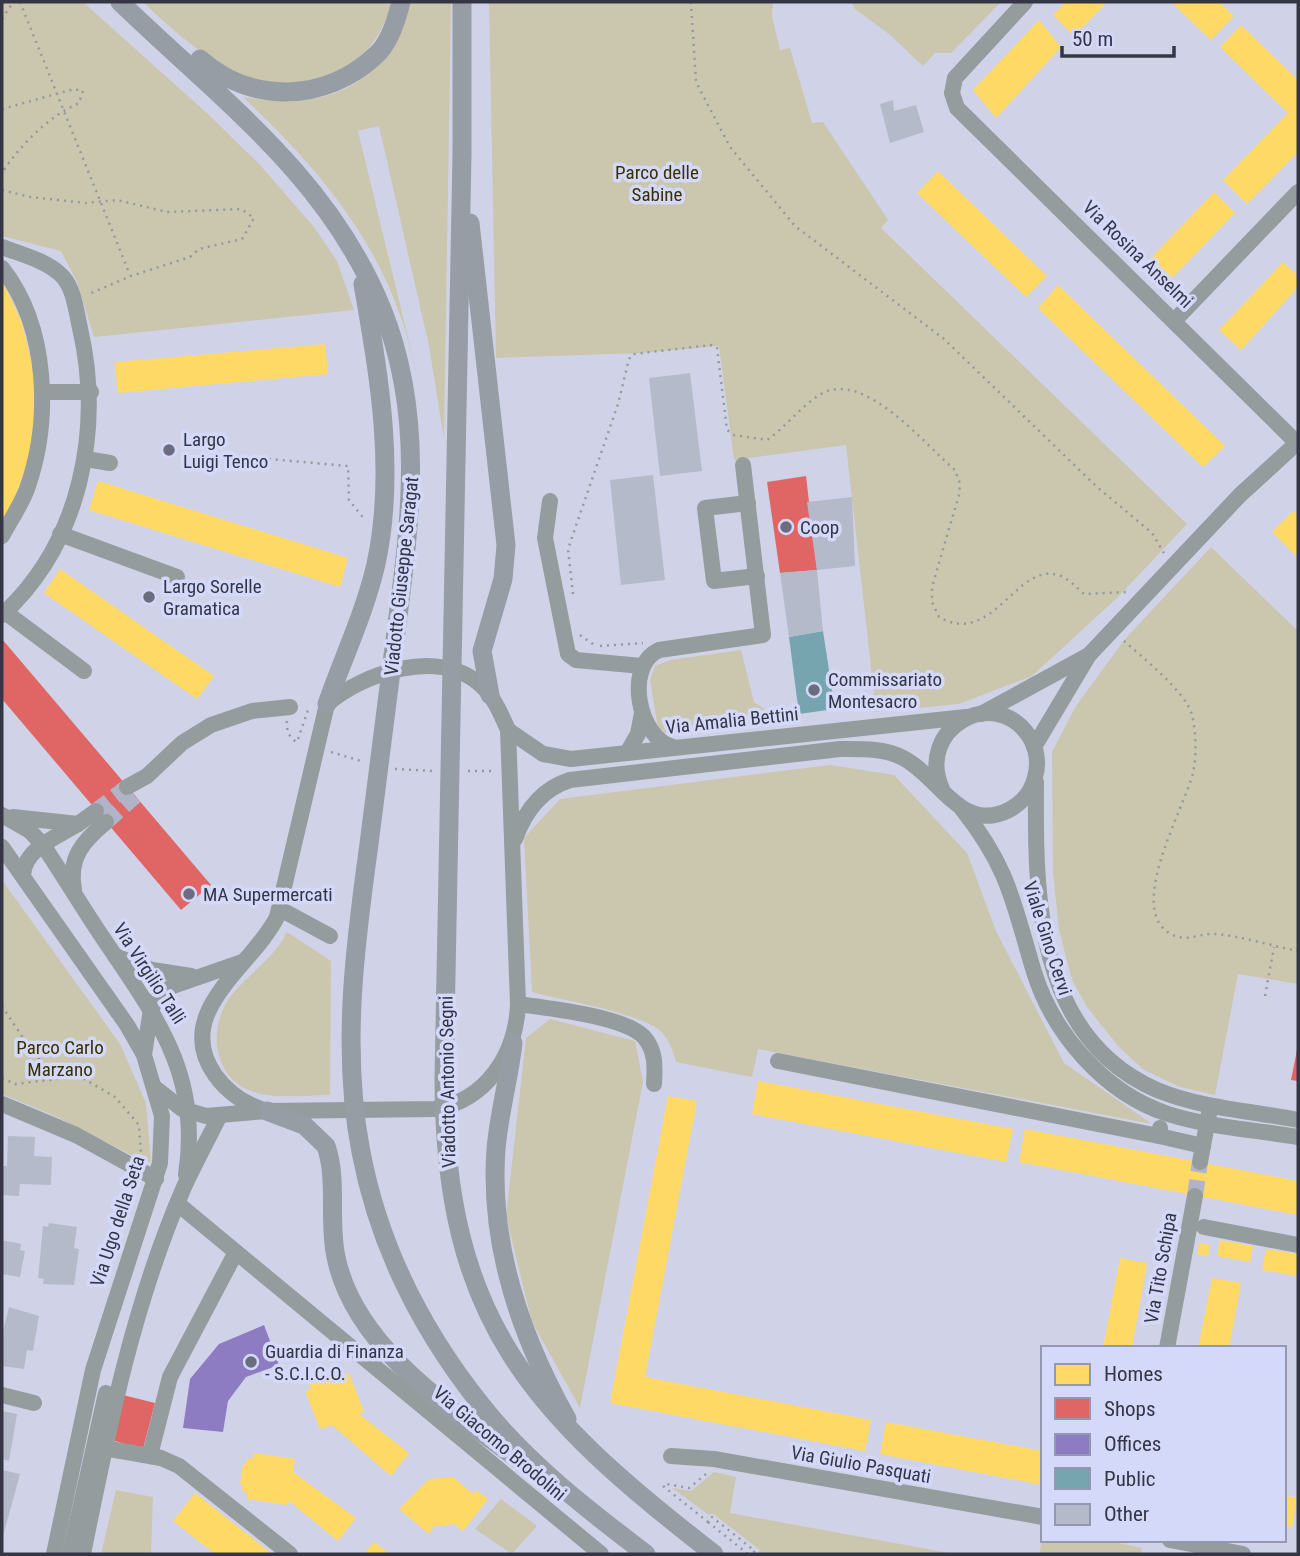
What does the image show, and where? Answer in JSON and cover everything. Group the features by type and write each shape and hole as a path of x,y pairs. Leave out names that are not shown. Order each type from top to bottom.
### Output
{"main road":[{"name":"Viadotto Giuseppe Saragat","path":"120,2 291,165 328,209 358,259 393,340 410,427 412,496 352,992 353,1094 363,1165 378,1221 393,1260 429,1331 481,1405 569,1492"},
{"path":"138,19 173,37 229,80 262,91 292,92 330,84 377,55 401,2"},
{"path":"462,2 462,154 506,545 504,573 482,650 490,695"},
{"name":"Viadotto Antonio Segni","path":"462,154 444,1125 451,1191 464,1251 480,1295 510,1355 542,1402 582,1444 714,1554"},
{"path":"318,706 372,578 385,499 383,426 358,259"},
{"path":"513,1043 496,1149 495,1201 500,1241 523,1321 558,1401 582,1444"},
{"path":"267,1111 304,1125 326,1146 331,1226 340,1274 354,1308 373,1337 398,1363 498,1444 569,1492 646,1554"}],"street":[{"name":"Via Rosina Anselmi","path":"1025,2 958,74 952,93 959,111 1175,320 1298,444"},
{"path":"1175,320 1298,192"},
{"path":"2,247 61,274 73,301 86,355 90,392 86,459 73,503 60,534 32,580 3,613 84,671"},
{"path":"2,268 27,316 43,392 41,436 26,490 2,536"},
{"path":"43,392 90,392"},
{"name":"Via Amalia Bettini","path":"1034,747 1089,655 1240,495 1298,444"},
{"path":"86,459 110,463"},
{"path":"675,747 654,736 643,710 639,676 642,666 651,655 666,649 763,635 743,465"},
{"path":"550,500 545,538 568,654 576,660 642,666"},
{"path":"748,503 705,508 714,581 757,576"},
{"path":"60,534 177,577"},
{"name":"Via Amalia Bettini","path":"508,730 533,750 557,758 974,716 1089,655"},
{"path":"154,1087 189,1113 220,1115 267,1111 449,1106 487,1082 503,1063 513,1043 519,1004 508,730 490,695 477,682 461,673 444,668 418,668 372,677 318,706 316,748 280,909 266,935 208,1009 203,1027 204,1048 211,1069 226,1088 247,1103 267,1111"},
{"path":"131,792 182,743 211,725 252,711 290,707"},
{"path":"627,753 638,734 643,710"},
{"path":"513,843 521,822 537,800 556,785 579,778 858,749 904,758 962,809 981,815 1009,810 1028,793 1037,773 1034,747 1024,731 1012,721 994,714 974,716 951,729 939,747 936,768 942,789"},
{"name":"Viale Gino Cervi","path":"1037,773 1038,853 1044,933 1053,974 1062,998 1090,1037 1125,1072 1164,1092 1210,1104 1298,1120"},
{"name":"Viale Gino Cervi","path":"962,809 989,845 1011,887 1039,986 1060,1028 1104,1075 1132,1096 1162,1112 1298,1137"},
{"path":"5,816 78,824"},
{"name":"Via Virgilio Talli","path":"5,816 30,831 43,845 151,1009 180,1068 189,1113 189,1151 181,1196"},
{"path":"23,875 26,861 43,845 78,824 101,816 76,856 72,877 76,898"},
{"path":"2,847 127,1025 144,1055"},
{"path":"280,909 330,936"},
{"path":"114,955 162,972 204,975"},
{"path":"144,1055 151,1009 169,988 245,961"},
{"path":"519,1004 572,1011 639,1033 653,1055 653,1084"},
{"name":"Via Ugo della Seta","path":"54,1554 84,1406 107,1326 156,1179 163,1129 144,1055"},
{"path":"778,1061 1159,1136 1202,1154 1210,1104"},
{"path":"2,1104 76,1135 156,1179"},
{"path":"1159,1136 1162,1112"},
{"path":"181,1196 220,1115"},
{"name":"Via Ugo della Seta","path":"69,1554 96,1425 110,1380 139,1314 181,1196"},
{"name":"Via Giacomo Brodolini","path":"181,1196 236,1252 601,1554"},
{"name":"Via Tito Schipa","path":"1167,1346 1195,1196"},
{"path":"1204,1227 1298,1244"},
{"path":"150,1455 170,1377 236,1252"},
{"name":"Via Ugo della Seta","path":"83,1554 104,1448 139,1314"},
{"name":"Via Ugo della Seta","path":"96,1425 107,1326"},
{"path":"2,1395 34,1403"},
{"path":"104,1448 150,1455 185,1469 290,1554"},
{"name":"Via Giulio Pasquati","path":"671,1456 714,1459 1041,1517"},
{"path":"1180,1542 1243,1554"}],"path":[{"path":"2,19 13,2"},
{"path":"20,2 131,276"},
{"path":"691,2 696,82 730,147 795,226 944,339 1096,486 1152,533 1164,552"},
{"path":"2,109 59,93 82,88 83,91 79,103 65,109 46,124 3,171"},
{"path":"2,161 3,171"},
{"path":"2,190 30,197 117,200 167,212 241,209 254,218 242,239 199,249 190,257 131,276 73,301"},
{"path":"574,602 568,549 618,404 630,356 712,345 717,348 729,433 767,440 819,395 835,389 852,390 880,402 955,470 960,484 959,495 932,587 932,602 939,617 958,625 971,623 983,618 1036,578 1047,574 1061,576 1084,594 1130,592"},
{"path":"213,454 348,466 349,500 365,519 363,530"},
{"path":"577,629 584,640 596,646 665,640 666,649"},
{"path":"1124,641 1187,703 1195,737 1192,776 1156,874 1154,909 1159,922 1175,937 1188,939 1215,934 1298,951"},
{"path":"290,707 286,729 297,742 318,706"},
{"path":"316,748 363,762"},
{"path":"404,771 440,771"},
{"path":"467,771 500,771"},
{"path":"1265,996 1274,946"},
{"path":"2,1006 29,1046 57,1079"},
{"path":"2,1079 15,1084 79,1076 115,1097 139,1125 141,1155 145,1162"},
{"path":"708,1522 712,1517 755,1551 750,1554 708,1522 663,1486 666,1484 689,1488 708,1472 714,1459"}],"green space":[{"path":"2,2 83,2 209,115 260,165 314,227 337,261 354,310 94,337 77,282 61,251 2,236"},
{"path":"143,2 393,2 377,36 356,59 334,74 308,84 282,85 256,80 231,70 184,38"},
{"path":"411,2 451,2 444,439 429,346 379,126 358,131 418,379 402,320 371,251 313,170 243,97 302,100 327,96 349,87 368,74 385,55"},
{"name":"Parco delle Sabine","path":"489,2 773,2 772,16 780,50 790,48 812,123 823,122 888,220 881,228 1187,524 1118,597 1032,676 959,704 876,712 846,445 734,460 719,346 641,353 496,358"},
{"path":"851,2 1001,2 951,53 935,53 923,66 889,34 855,9"},
{"path":"1211,547 1298,631 1298,984 1238,974 1215,1095 1180,1087 1144,1070 1119,1047 1087,1007 1072,980 1059,930 1053,872 1052,752 1076,706 1124,640"},
{"path":"741,650 754,702 767,711 789,709 792,722 740,727 735,721 685,735 666,733 658,728 650,680 655,666 670,660"},
{"path":"830,765 894,775 967,853 996,931 1064,1063 1152,1124 758,1049 752,1077 676,1062 665,1036 646,1023 615,1012 532,992 524,838 560,799"},
{"name":"Parco Carlo Marzano","path":"2,880 120,1044 146,1103 151,1162 145,1162 55,1116 2,1094"},
{"path":"287,932 331,961 330,1095 279,1096 248,1090 235,1082 225,1069 218,1052 218,1025 228,1000 274,951"},
{"path":"550,1019 635,1041 643,1082 580,1408 532,1322 506,1216 526,1038"},
{"path":"714,1472 736,1477 730,1513 955,1554 757,1554 760,1550 712,1513 709,1515 672,1488 691,1491"},
{"path":"116,1490 153,1497 151,1554 101,1554"},
{"path":"501,1499 537,1526 512,1554 475,1529"},
{"path":"1042,1542 1114,1542 1142,1548 1141,1554 1039,1554"}],"building: Homes":[{"path":"1066,2 1107,2 1074,36 1053,15"},
{"path":"1171,2 1219,2 1234,16 1211,40"},
{"path":"1039,20 1061,47 996,118 973,90"},
{"path":"1241,25 1298,80 1298,152 1247,204 1223,180 1288,113 1220,47"},
{"path":"938,171 1047,276 1026,297 917,193"},
{"path":"1214,192 1235,213 1172,278 1151,258"},
{"path":"1283,262 1298,276 1298,287 1241,350 1219,330"},
{"path":"2,280 22,323 33,369 35,416 28,461 12,505 2,522"},
{"path":"1058,285 1225,446 1203,467 1038,308"},
{"path":"325,344 328,374 118,393 115,362"},
{"path":"98,481 348,558 340,587 89,510"},
{"path":"1293,511 1298,516 1298,558 1272,532"},
{"path":"60,569 214,676 197,699 44,593"},
{"path":"758,1081 1013,1129 1006,1162 752,1114"},
{"path":"668,1096 697,1101 645,1377 871,1420 865,1451 610,1403"},
{"path":"1025,1129 1298,1181 1298,1215 1019,1162"},
{"path":"1220,1240 1253,1246 1250,1262 1217,1256"},
{"path":"1199,1243 1210,1245 1208,1256 1197,1254"},
{"path":"1266,1249 1298,1254 1298,1276 1262,1270"},
{"path":"1120,1258 1147,1263 1132,1346 1103,1346"},
{"path":"1212,1278 1241,1283 1229,1346 1198,1346"},
{"path":"341,1371 343,1376 349,1373 364,1412 359,1414 409,1453 391,1476 332,1425 320,1429 305,1391 311,1389 309,1383 315,1381 314,1378"},
{"path":"886,1422 1041,1451 1041,1485 880,1454"},
{"path":"254,1453 295,1459 293,1472 356,1518 338,1541 289,1501 288,1505 247,1499 248,1493 242,1492 243,1485 240,1485 243,1464 246,1464 248,1458 253,1459"},
{"path":"453,1477 473,1494 476,1490 488,1499 463,1531 454,1524 434,1526 429,1534 399,1509 429,1479"},
{"path":"195,1493 272,1554 215,1554 173,1521"},
{"path":"1286,1495 1297,1498 1292,1527 1286,1526"},
{"path":"374,1542 390,1554 364,1554"}],"building: Shops":[{"path":"806,476 817,570 780,573 767,482"},
{"path":"2,639 211,885 181,910 2,699"},
{"path":"1298,1050 1298,1081 1291,1080"},
{"path":"123,1395 155,1403 143,1449 111,1440"}],"building: Offices":[{"path":"264,1325 279,1365 246,1377 228,1401 223,1432 183,1428 190,1379 219,1344"}],"building: Public":[{"name":"Commissariato Montesacro","path":"823,631 835,709 799,714 789,637"}],"building: Other":[{"path":"893,100 894,111 916,105 924,132 890,143 880,104"},
{"path":"690,373 702,471 660,476 649,378"},
{"path":"653,475 665,580 621,585 610,480"},
{"path":"852,497 855,566 817,570 807,502"},
{"path":"817,570 823,631 789,637 780,573"},
{"path":"8,1136 35,1137 34,1156 52,1157 51,1185 20,1184 19,1196 2,1195 2,1166 7,1166"},
{"path":"49,1223 77,1227 74,1248 79,1249 74,1285 43,1284 44,1279 38,1278 43,1226 48,1227"},
{"path":"2,1240 21,1244 20,1250 25,1251 20,1277 2,1274"},
{"path":"9,1307 39,1316 33,1351 27,1350 24,1369 2,1366 2,1335"},
{"path":"2,1411 17,1414 9,1461 2,1459"},
{"path":"2,1470 20,1474 3,1536 2,1536"}],"tunnel":[{"path":"96,811 127,787"},
{"path":"106,822 135,796"},
{"path":"1195,1196 1200,1162"}],"place":[{"name":"Largo Luigi Tenco","path":"169,450"},
{"name":"Coop","path":"786,527"},
{"name":"Largo Sorelle Gramatica","path":"149,597"},
{"name":"Commissariato Montesacro","path":"814,690"},
{"name":"MA Supermercati","path":"189,894"},
{"name":"Guardia di Finanza - S.C.I.C.O.","path":"251,1362"}]}
